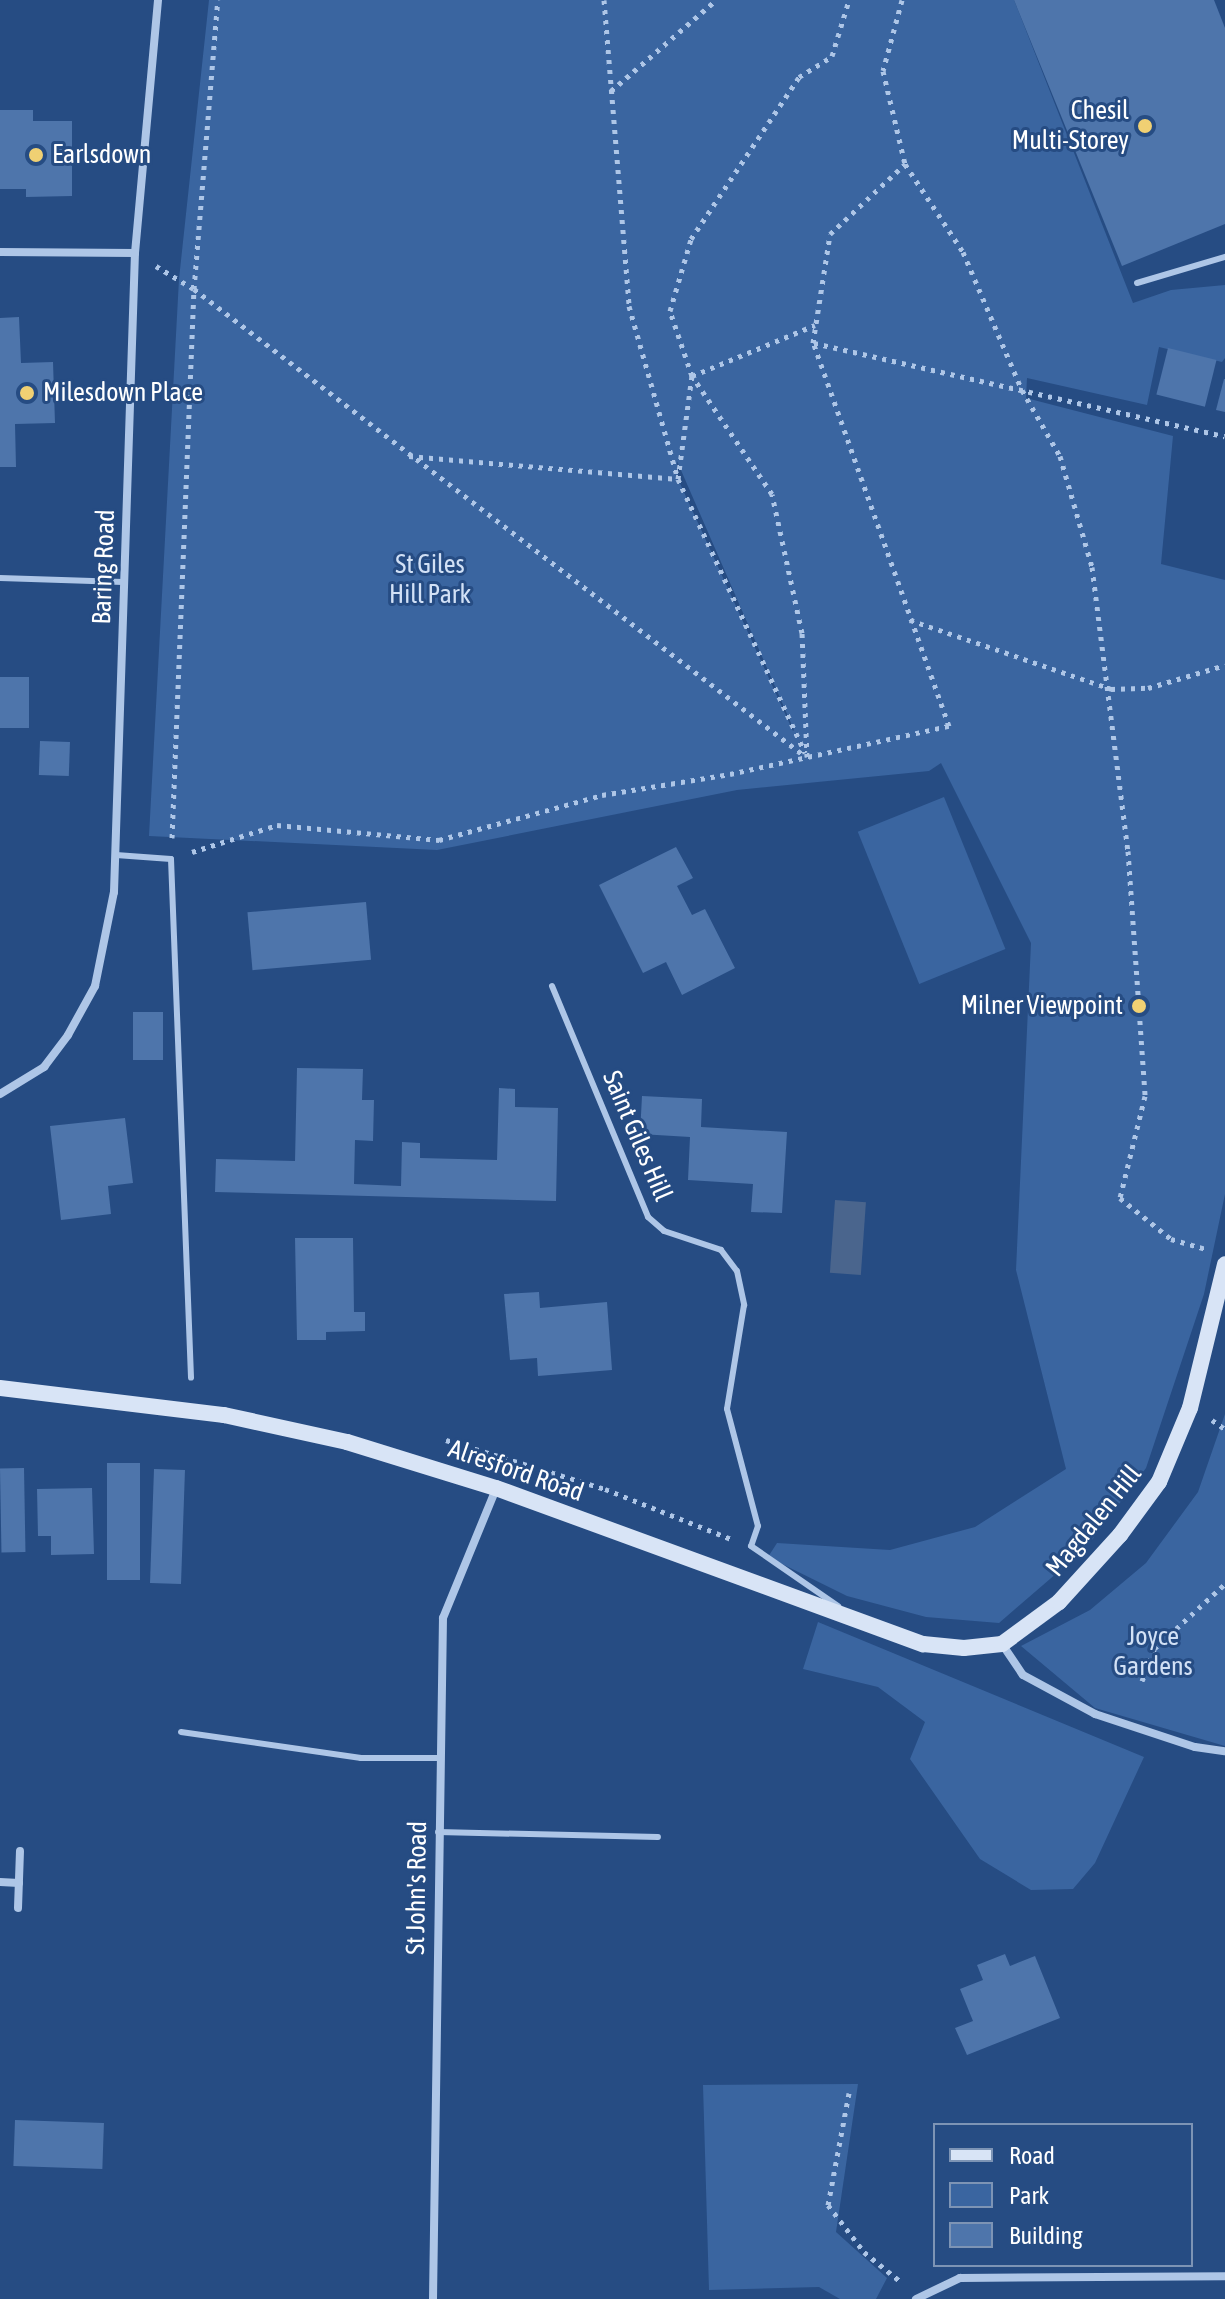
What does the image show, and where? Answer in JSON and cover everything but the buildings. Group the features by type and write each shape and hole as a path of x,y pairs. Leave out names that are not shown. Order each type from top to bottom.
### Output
{"main road":[{"name":"Magdalen Hill","path":"1002,1644 1059,1602 1120,1535 1159,1482 1190,1408 1221,1258"},
{"name":"Alresford Road","path":"0,1388 224,1415 347,1442 496,1488 923,1644 964,1648 1002,1644"}],"street":[{"name":"Baring Road","path":"0,1094 44,1067 95,986 105,955 116,855 135,253 158,0"},
{"path":"0,252 135,253"},
{"name":"St John's Road","path":"433,2299 437,1832 443,1618 496,1488"},
{"path":"1002,1644 1023,1675 1095,1714 1195,1747 1225,1751"},
{"path":"18,1908 20,1851"},
{"path":"0,1882 19,1883"},
{"path":"916,2297 960,2278 1225,2276"}],"lane":[{"path":"1137,283 1225,257"},
{"path":"0,578 123,582"},
{"path":"116,855 171,859 191,1378"},
{"name":"Saint Giles Hill","path":"552,986 648,1217 664,1231 721,1250 737,1271 744,1305 727,1409 758,1526 751,1546 861,1622"},
{"path":"181,1732 361,1758 439,1758"},
{"path":"437,1832 658,1837"}],"path":[{"path":"218,0 194,289 171,859 277,825 439,840 602,795 807,757 949,726 813,343 830,234 905,164"},
{"path":"604,0 629,306 678,479 807,757"},
{"path":"611,91 716,0"},
{"path":"807,757 802,633 772,494 692,376 670,311 691,239 799,77 832,56 849,0"},
{"path":"902,0 883,71 905,164 963,252 1022,390 1060,456 1092,567 1111,689 1145,1096 1120,1198 1171,1239 1221,1258"},
{"path":"135,253 194,289 408,456 807,757"},
{"path":"692,376 815,325"},
{"path":"813,343 1225,436"},
{"path":"678,479 692,376"},
{"path":"408,456 678,479"},
{"path":"910,620 1111,689 1148,688 1225,665"},
{"path":"1142,1681 1154,1649 1225,1584"},
{"path":"849,2093 828,2205 864,2252 916,2297"}],"green space":[{"name":"St Giles Hill Park","path":"209,0 1014,0 1133,303 1171,290 1225,285 1225,358 1222,362 1159,347 1147,405 1027,378 1026,398 1173,436 1161,564 1225,580 1225,1194 1204,1294 1146,1468 1086,1548 999,1623 926,1617 847,1596 768,1557 777,1543 890,1550 975,1527 1066,1469 1016,1270 1031,943 941,763 929,771 737,790 437,850 149,836 179,279","holes":["677,461 794,730 678,479"]},
{"path":"944,797 1005,949 919,984 858,832"},
{"name":"Joyce Gardens","path":"1225,1414 1225,1746 1095,1708 1021,1646 1090,1610 1146,1563 1198,1492"},
{"path":"818,1622 1144,1757 1095,1863 1073,1889 1031,1890 980,1859 910,1759 925,1722 878,1687 803,1669"},
{"path":"858,2084 836,2232 887,2278 876,2299 840,2299 819,2287 709,2290 703,2085"}],"shaded area":[{"path":"835,1200 866,1202 861,1275 830,1273"}],"place":[{"name":"Chesil Multi-Storey","path":"1145,126"},
{"name":"Earlsdown","path":"36,155"},
{"name":"Milesdown Place","path":"27,393"},
{"name":"Milner Viewpoint","path":"1139,1006"}]}
